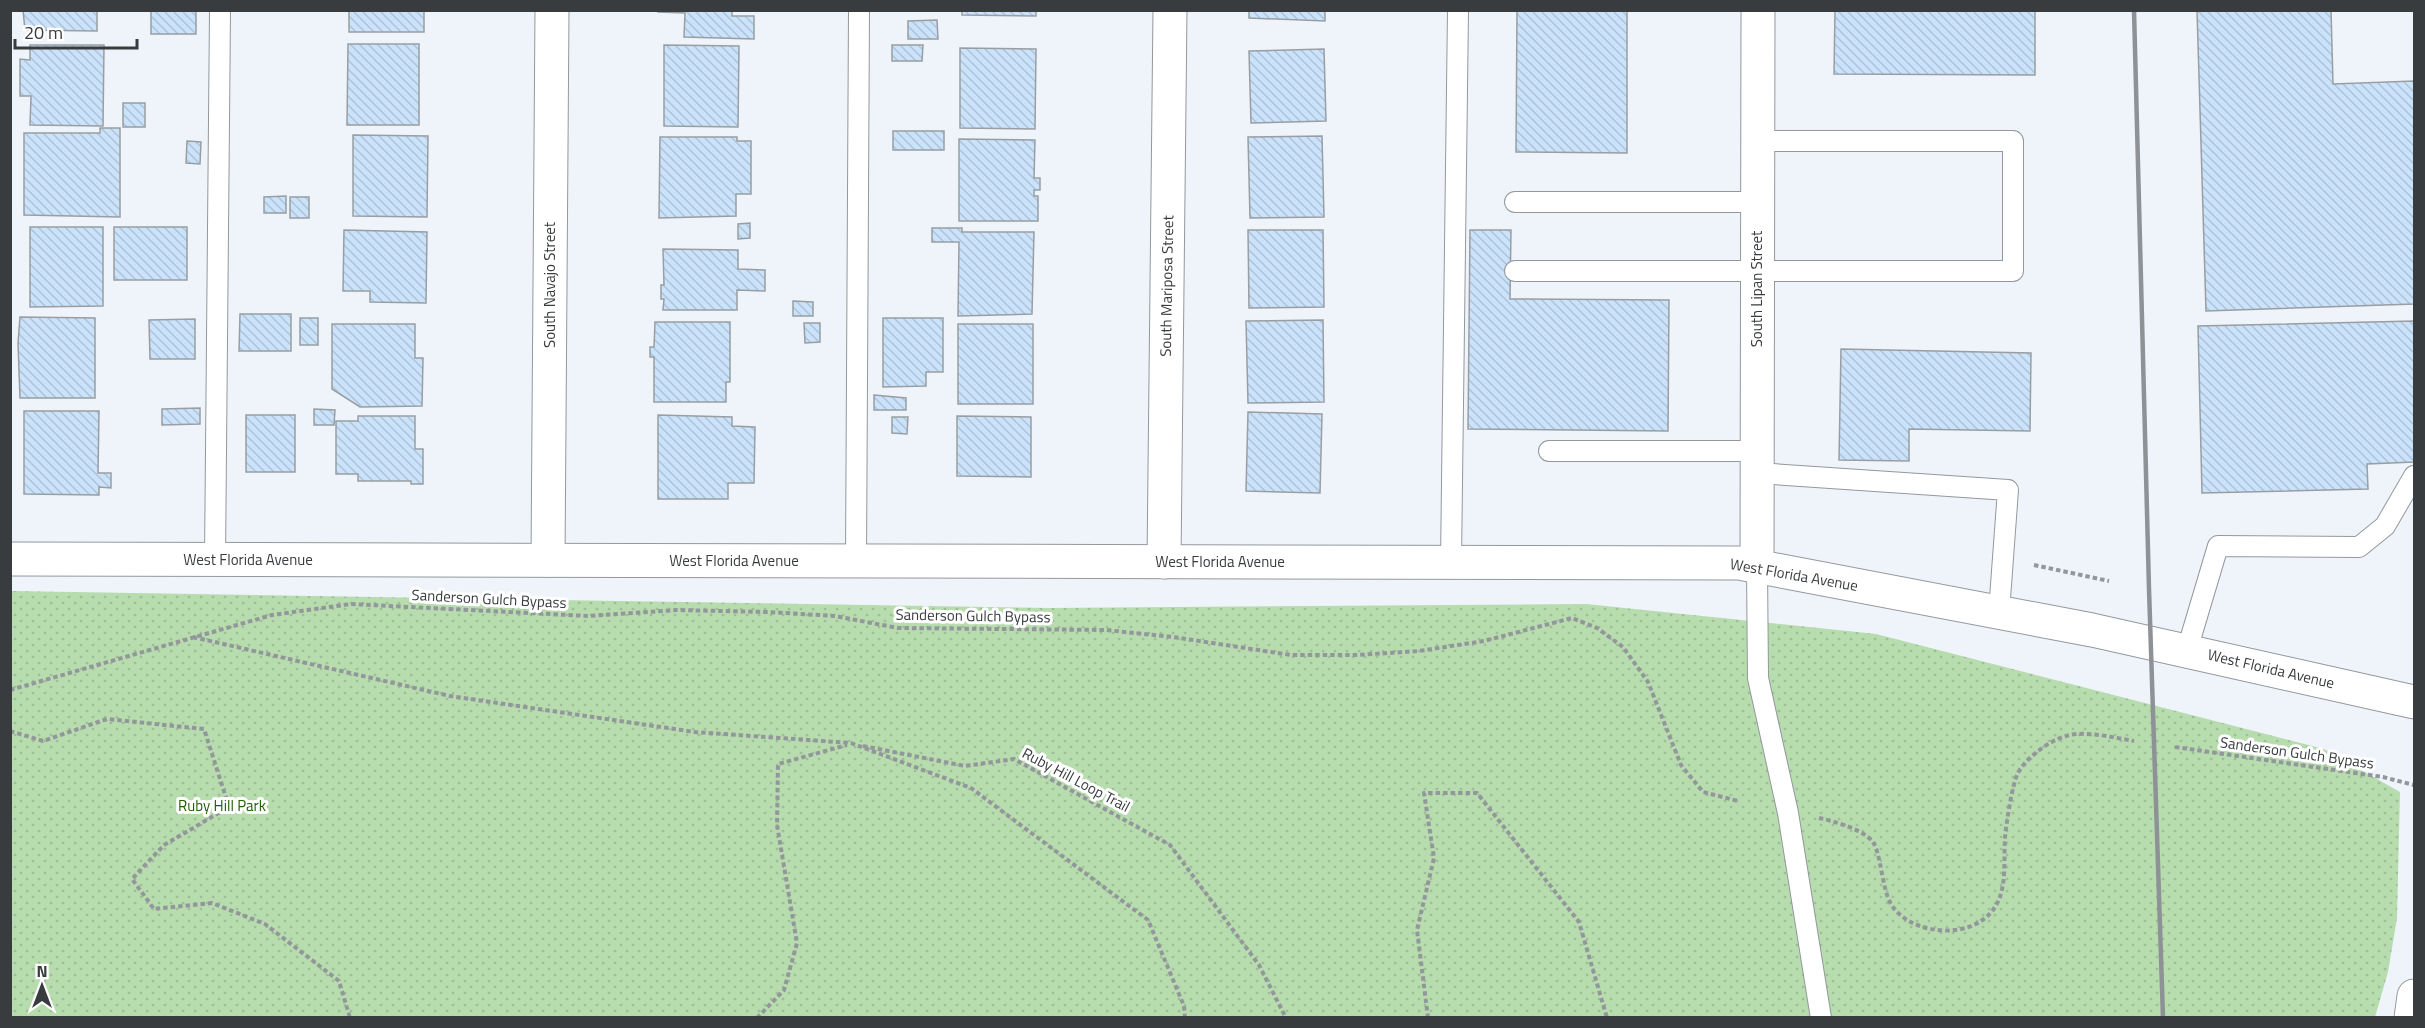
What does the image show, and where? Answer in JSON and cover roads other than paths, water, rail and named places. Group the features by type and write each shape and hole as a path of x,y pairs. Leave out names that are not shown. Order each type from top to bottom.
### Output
{"street":[{"name":"South Navajo Street","path":"548,560 552,10"},
{"name":"South Mariposa Street","path":"1164,562 1170,10"},
{"name":"South Lipan Street","path":"1757,568 1758,10"},
{"name":"West Florida Avenue","path":"10,559 1739,563 2187,650 2415,702"},
{"path":"2410,1017 2415,996"}],"lane":[{"path":"215,560 220,10"},
{"path":"856,561 859,10"},
{"path":"1451,562 1458,10"},
{"path":"1515,271 2013,271 2013,141 1757,141"},
{"path":"1515,202 1757,202"},
{"path":"1549,452 1757,462 2008,490 1999,612"},
{"path":"2187,650 2218,546 2359,547 2385,526 2415,476"},
{"path":"1757,568 1758,678 1788,813 1821,1017"}],"railway":[{"path":"2134,10 2163,1018"}],"park label":[{"name":"Ruby Hill Park","path":"222,806"}]}
